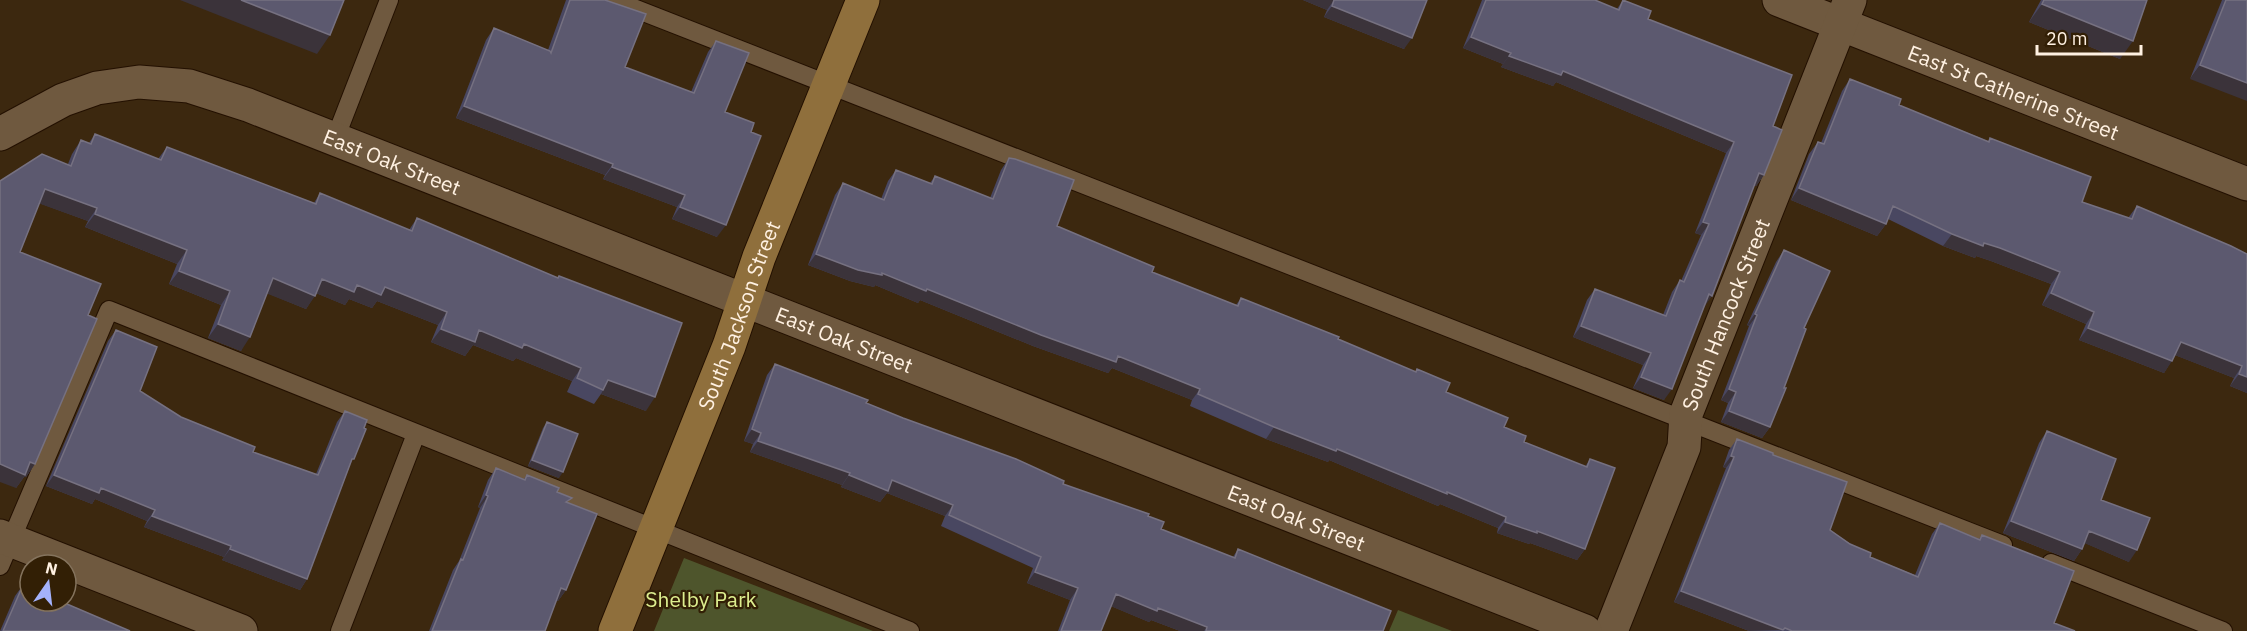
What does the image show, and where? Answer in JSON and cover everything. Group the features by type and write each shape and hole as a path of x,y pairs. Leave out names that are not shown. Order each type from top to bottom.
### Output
{"main road":[{"name":"South Jackson Street","path":"615,631 729,346 759,256 863,0"},
{"name":"East St Catherine Street","path":"1779,0 1845,12 2247,184"},
{"name":"South Hancock Street","path":"1611,631 1684,447 1686,414 1845,12"},
{"name":"East Oak Street","path":"0,134 63,100 97,88 139,82 189,86 248,105 1585,631"},
{"path":"4,547 241,631"}],"lane":[{"path":"335,139 390,0"},
{"path":"613,0 2015,549"},
{"path":"4,547 109,310 910,631"},
{"path":"340,631 416,434"},
{"path":"2037,558 2223,631"}],"green space":[{"name":"Shelby Park","path":"684,558 873,631 654,631"},
{"path":"1398,610 1452,631 1389,631"}],"building":[{"path":"241,0 344,0 330,35"},
{"path":"570,0 605,0 646,14 625,67 694,93 716,41 749,53 725,112 754,123 751,132 761,136 726,225 680,207 685,195 612,167 613,164 464,106 494,28 551,53"},
{"path":"1334,0 1427,0 1412,38 1332,6"},
{"path":"1486,0 1595,0 1619,10 1623,0 1651,11 1648,19 1792,75 1773,126 1782,130 1764,175 1759,173 1712,296 1709,294 1672,389 1641,377 1651,353 1581,326 1595,289 1666,316 1680,280 1684,282 1709,224 1703,222 1734,142 1563,71 1561,75 1509,56 1511,53 1471,37"},
{"path":"2044,0 2147,0 2133,41 2042,4"},
{"path":"2226,0 2247,0 2247,83 2200,65"},
{"path":"1850,79 1901,99 1899,105 1989,142 1990,138 2091,177 2082,202 2132,219 2137,206 2247,254 2247,377 2239,374 2242,366 2181,342 2172,361 2088,328 2094,312 2051,293 2060,272 2000,248 1984,243 1983,246 1952,234 1893,206 1886,224 1799,188 1818,142 1824,144"},
{"path":"95,134 161,160 167,147 316,204 320,193 412,231 417,218 558,278 559,276 682,323 655,397 608,380 603,390 577,378 581,368 524,344 522,348 479,330 475,342 441,329 447,312 385,287 381,295 357,285 354,292 322,279 315,296 273,278 250,337 218,324 230,291 179,271 187,250 95,214 97,208 45,189 20,252 101,284 88,315 97,319 35,464 30,462 25,475 0,464 0,181 42,154 71,166 81,140 91,144"},
{"path":"1009,158 1074,180 1057,226 1154,267 1152,272 1238,306 1241,298 1339,337 1338,339 1416,372 1417,369 1450,383 1446,392 1508,418 1504,427 1526,436 1524,442 1587,467 1590,459 1615,468 1585,549 1505,522 1506,517 1447,492 1447,494 1337,449 1336,451 1274,427 1198,394 1200,389 1118,356 1116,362 1041,335 927,289 926,291 882,273 882,275 858,270 816,254 843,183 884,200 896,170 932,184 935,176 993,199"},
{"path":"1784,250 1830,271 1804,328 1806,329 1784,388 1786,388 1770,427 1729,411 1736,392 1729,389 1757,315 1755,314"},
{"path":"116,330 157,347 140,391 181,417 255,447 253,452 318,475 345,411 367,420 364,428 366,429 354,459 352,459 307,579 230,549 231,546 152,516 155,510 101,488 99,493 54,475"},
{"path":"775,364 868,400 866,403 903,418 1016,459 1064,481 1063,484 1149,514 1148,516 1164,522 1161,529 1235,558 1238,549 1391,611 1383,631 1206,631 1207,627 1158,608 1157,611 1116,594 1101,631 1061,631 1078,588 1035,572 1041,557 949,515 953,505 892,480 888,491 849,475 850,473 758,441 761,433 752,429"},
{"path":"547,422 578,434 563,472 532,460"},
{"path":"2047,431 2116,459 2101,500 2150,518 2137,550 2089,531 2082,549 2011,521"},
{"path":"1737,439 1847,482 1830,530 1850,544 1871,553 1870,557 1918,577 1940,523 1980,540 1982,535 2074,571 2054,623 2075,631 1792,631 1785,628 1783,630 1681,591 1734,457 1731,456"},
{"path":"496,468 525,480 527,475 559,488 557,492 572,498 566,502 597,514 566,590 561,588 545,631 432,631 461,559 463,560 488,496 486,495"},
{"path":"18,596 18,613 78,613 78,609 130,631 3,631"}]}
